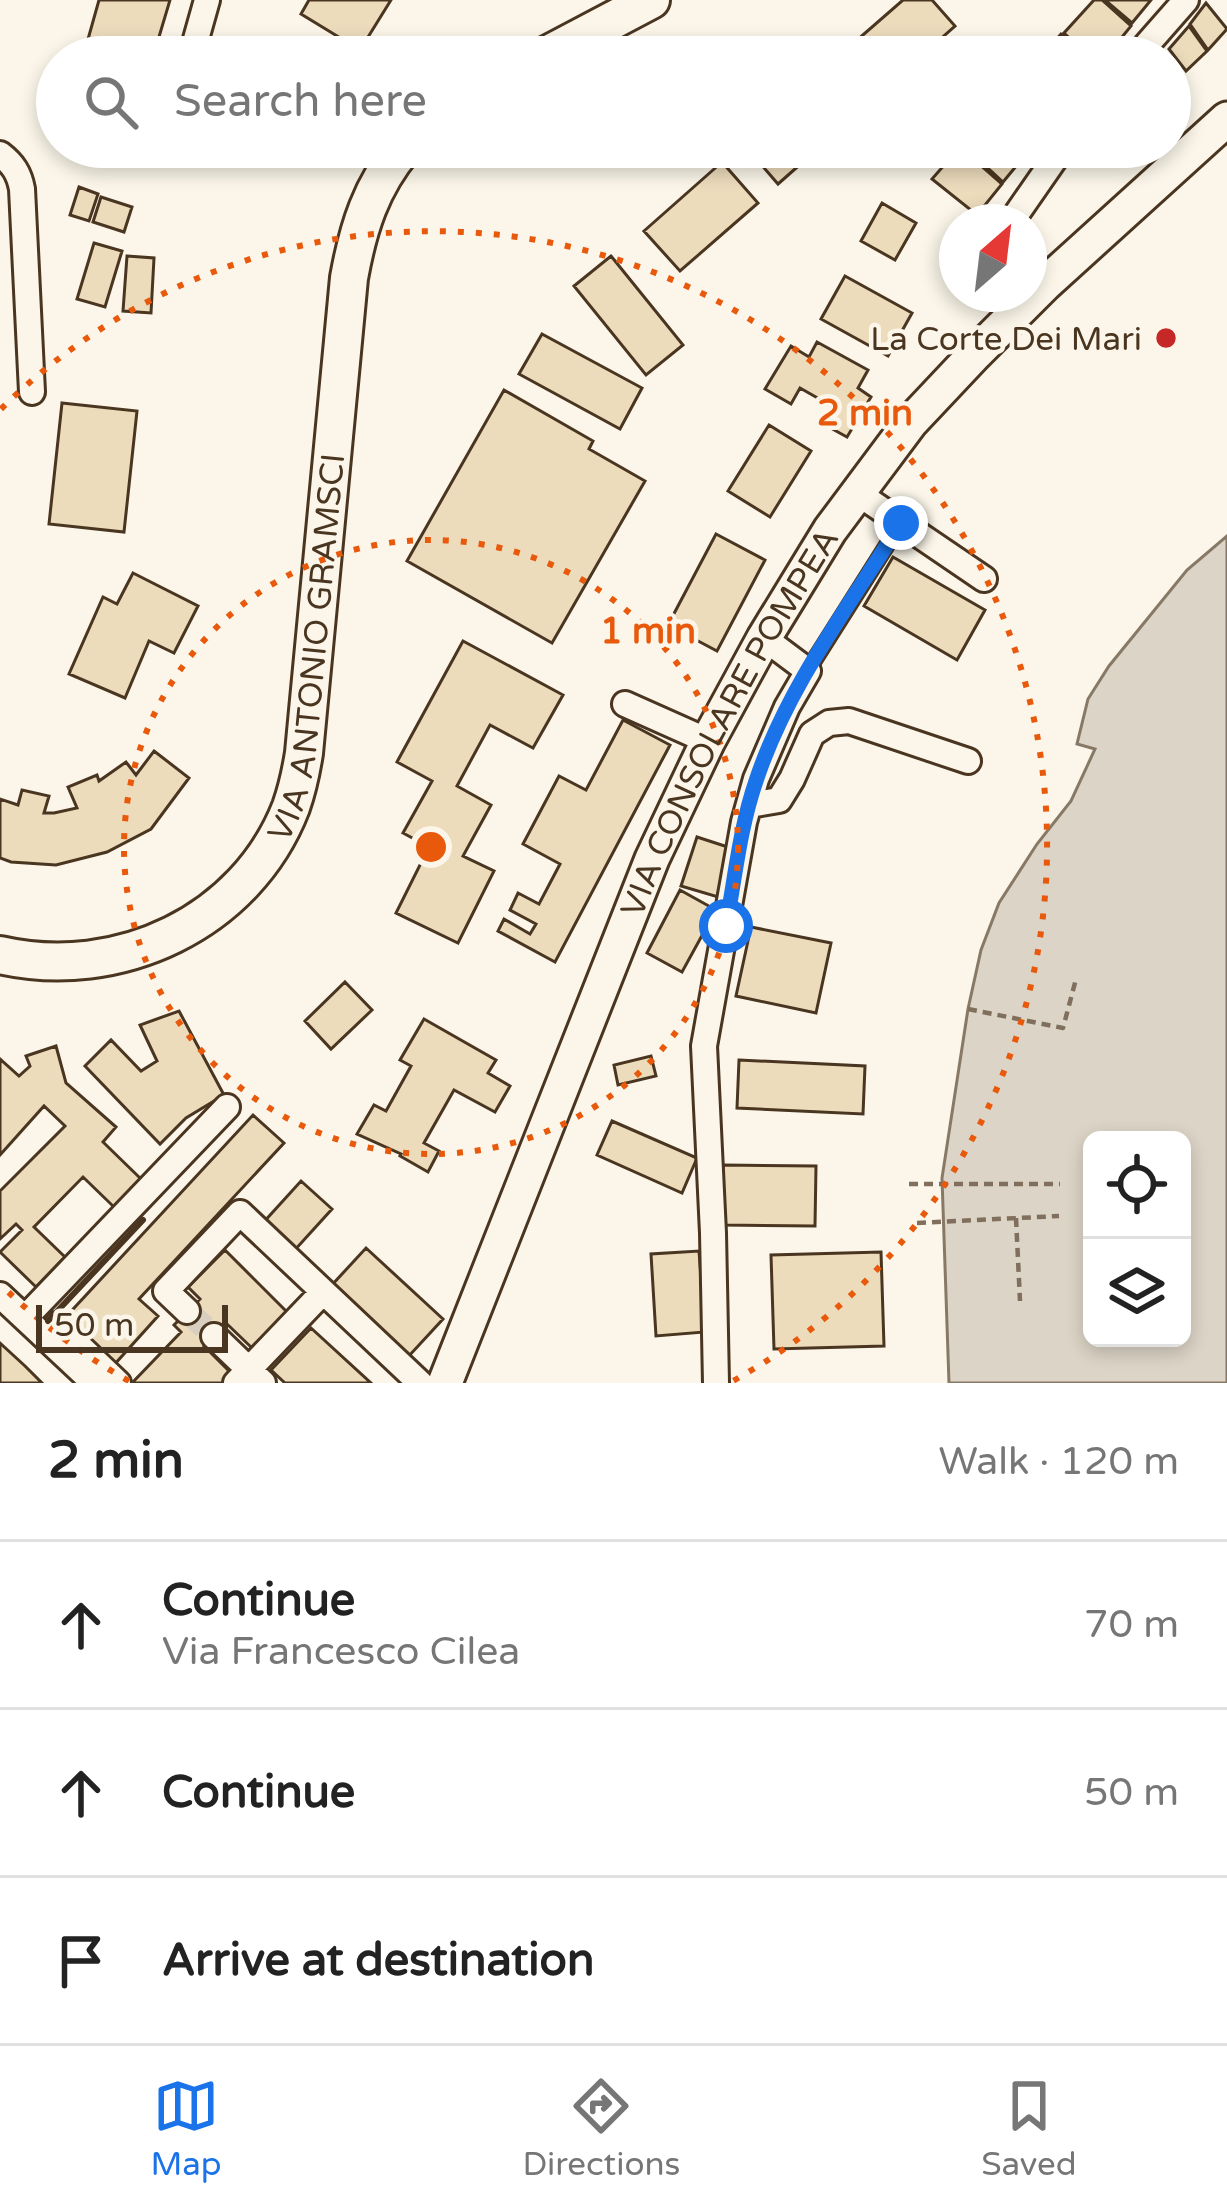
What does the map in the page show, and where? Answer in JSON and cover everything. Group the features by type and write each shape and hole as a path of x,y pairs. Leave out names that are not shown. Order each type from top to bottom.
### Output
{"main road":[{"path":"583,36 651,0"},
{"name":"VIA CONSOLARE POMPEA","path":"1191,149 1227,119"},
{"name":"VIA ANTONIO GRAMSCI","path":"0,955 36,961 84,960 139,950 164,940 231,896 277,836 290,809 304,753 349,278 372,194 390,168"},
{"name":"VIA CONSOLARE POMPEA","path":"1047,271 1169,168"},
{"name":"VIA CONSOLARE POMPEA","path":"445,1383 652,859 708,741 830,530 1001,312"}],"street":[{"path":"197,36 207,0"},
{"path":"1154,36 1186,0"},
{"path":"0,154 11,162 22,188 32,392"},
{"path":"1023,204 1048,168"},
{"path":"856,492 984,579"},
{"path":"716,1383 704,1046 756,779 808,671 764,638"},
{"path":"625,704 708,741"},
{"path":"749,805 779,800 812,734 829,723 849,721 968,761"},
{"path":"25,1318 227,1107"},
{"path":"188,1311 166,1291 240,1214 420,1383"},
{"path":"214,1336 250,1378 323,1292"},
{"path":"0,1295 94,1383"},
{"path":"57,1325 118,1383"}],"lane":[{"path":"808,671 901,523"}],"path":[{"path":"968,1009 1064,1028 1076,979"},
{"path":"909,1184 1060,1184"},
{"path":"916,1223 1059,1216"},
{"path":"1016,1218 1020,1300"}],"shaded area":[{"path":"1227,536 1227,1383 949,1383 942,1178 981,950 999,903 1071,801 1095,749 1077,744 1088,699 1187,570"}],"building":[{"path":"99,0 170,0 159,36 89,36"},
{"path":"309,0 391,0 369,36 337,36 301,14"},
{"path":"903,0 932,0 955,26 944,36 862,36"},
{"path":"1094,0 1102,0 1131,26 1123,36 1064,33"},
{"path":"1105,0 1151,0 1132,23"},
{"path":"1206,3 1227,29 1208,50 1190,24"},
{"path":"1189,26 1207,51 1191,66 1191,36 1180,36"},
{"path":"715,168 727,168 758,203 680,271 644,231"},
{"path":"764,168 796,168 778,184"},
{"path":"942,168 984,168 1002,184 986,204 963,204 932,179"},
{"path":"988,168 1015,168 1003,182"},
{"path":"79,187 98,194 89,221 70,215"},
{"path":"101,197 132,207 124,232 93,222"},
{"path":"882,203 916,223 895,260 861,241"},
{"path":"94,243 122,251 105,307 77,299"},
{"path":"127,256 154,258 151,313 123,311"},
{"path":"611,256 683,345 646,375 574,286"},
{"path":"845,276 912,313 888,356 821,319"},
{"path":"542,334 642,388 620,429 519,374"},
{"path":"817,342 868,370 858,388 871,397 847,437 827,426 837,409 800,388 791,404 765,389 791,346 809,357"},
{"path":"504,390 593,441 589,449 645,481 552,643 407,561"},
{"path":"62,403 137,411 124,532 49,524"},
{"path":"769,425 811,451 770,517 728,491"},
{"path":"716,534 765,560 717,651 668,625"},
{"path":"893,557 985,610 957,660 864,606"},
{"path":"133,573 198,606 174,653 149,641 125,698 69,674 103,597 117,604"},
{"path":"463,641 563,695 533,748 490,725 457,786 491,805 463,856 494,871 458,943 396,913 429,847 403,833 432,781 397,762"},
{"path":"623,720 670,745 555,962 498,931 504,919 530,934 536,924 510,910 518,893 539,904 560,864 523,844 559,776 586,790"},
{"path":"154,751 189,778 151,829 107,852 56,865 0,858 0,799 18,805 22,790 49,796 44,813 77,808 68,787 97,775 99,781 126,762 136,775"},
{"path":"697,837 734,849 718,897 681,886"},
{"path":"680,890 716,910 682,972 647,953"},
{"path":"751,927 831,943 816,1013 736,996"},
{"path":"345,982 372,1010 331,1049 305,1021"},
{"path":"179,1011 224,1095 186,1118 160,1144 85,1066 111,1040 141,1071 157,1061 140,1025"},
{"path":"424,1019 496,1060 488,1073 510,1086 495,1112 454,1090 424,1143 439,1151 428,1172 357,1134 374,1105 386,1111 411,1066 400,1060"},
{"path":"56,1046 66,1083 116,1127 103,1142 141,1179 114,1207 83,1177 34,1227 65,1257 36,1287 0,1252 22,1230 16,1224 0,1239 0,1191 65,1126 44,1106 0,1155 0,1059 19,1076 30,1066 26,1056"},
{"path":"651,1056 656,1076 618,1085 614,1065"},
{"path":"739,1060 865,1066 863,1114 737,1108"},
{"path":"253,1115 284,1143 139,1299 158,1316 113,1366 63,1320"},
{"path":"612,1121 697,1158 682,1193 597,1155"},
{"path":"723,1165 816,1166 815,1226 723,1225"},
{"path":"301,1181 332,1209 293,1252 262,1224"},
{"path":"366,1248 443,1319 408,1357 331,1286"},
{"path":"225,1250 287,1312 252,1348 226,1323 204,1346 232,1374 223,1383 132,1383 181,1332 174,1325 200,1299 188,1287"},
{"path":"699,1251 705,1332 656,1336 651,1254"},
{"path":"881,1252 884,1346 774,1349 771,1255"},
{"path":"311,1328 371,1383 285,1383 271,1370"},
{"path":"0,1343 25,1366 42,1383 0,1383"}],"tunnel":[{"path":"187,1311 214,1336"}],"wall":[{"path":"48,1321 143,1220"}],"place":[{"name":"La Corte Dei Mari","path":"1166,338"}],"route":[{"path":"726,926 744,822 756,779 787,707 901,523"}]}
